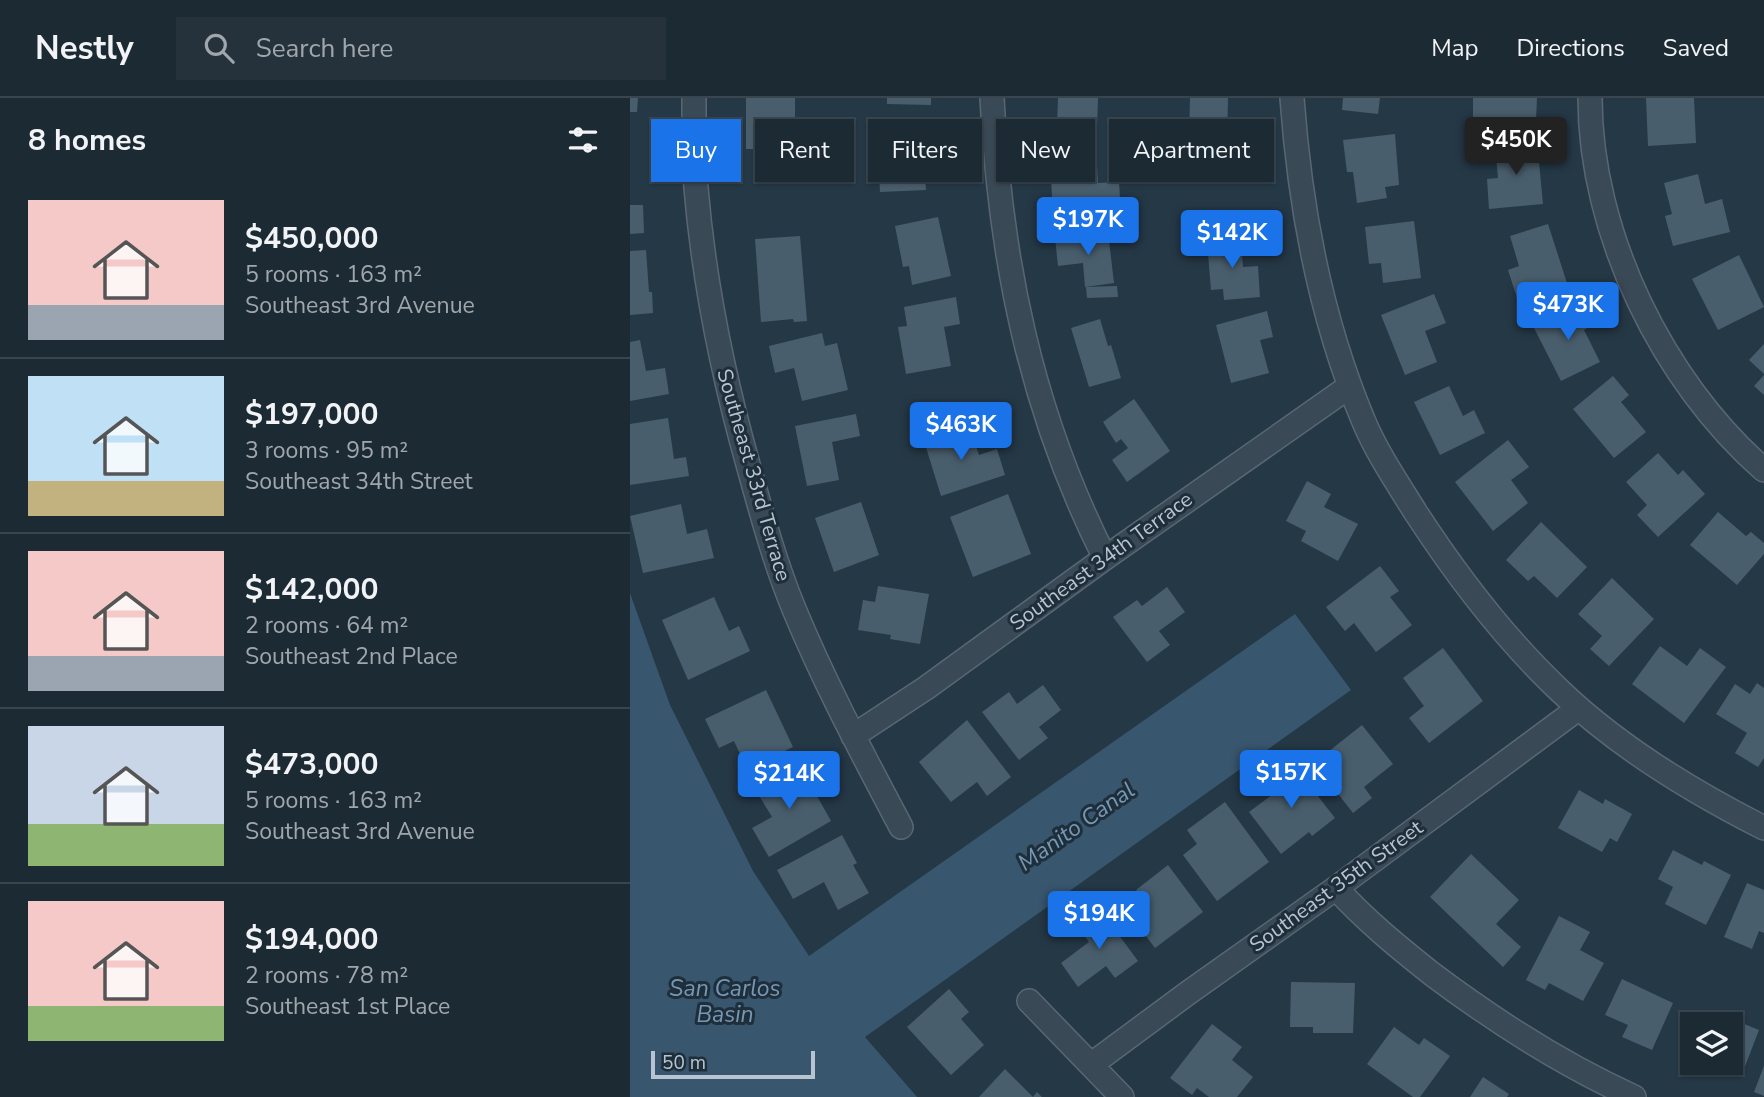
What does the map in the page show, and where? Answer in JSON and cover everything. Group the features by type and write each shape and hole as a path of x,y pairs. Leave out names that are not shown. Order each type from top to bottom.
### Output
{"street":[{"name":"Southeast 33rd Terrace","path":"694,98 696,186 718,345 766,530 793,606 824,678 901,827"},
{"path":"992,98 1001,203 1030,363 1052,437 1105,558"},
{"path":"1292,98 1297,160 1308,237 1326,312 1365,425 1432,538 1513,642 1558,690 1626,746 1676,780 1764,828"},
{"path":"1590,98 1602,192 1633,289 1661,343 1694,394 1713,418 1764,470"},
{"name":"Southeast 34th Terrace","path":"853,736 926,688 1350,386"},
{"name":"Southeast 35th Street","path":"1092,1064 1579,708"},
{"path":"1336,888 1359,914 1481,1011 1539,1049 1634,1097"},
{"path":"1029,1001 1122,1097"}],"water":[{"path":"630,593 670,705 753,871 809,956 1295,614 1351,690 865,1037 917,1097 630,1097"}],"building":[{"path":"630,98 638,98 637,112 630,112"},
{"path":"746,98 795,98 795,119 755,119 755,149 746,149"},
{"path":"887,98 931,98 931,105 887,104"},
{"path":"1058,98 1098,98 1097,127 1095,119 1057,119"},
{"path":"1190,98 1228,98 1228,119 1189,119"},
{"path":"1343,98 1380,98 1378,114 1342,110"},
{"path":"1473,98 1537,98 1536,120 1473,120"},
{"path":"1646,98 1694,98 1696,143 1648,146"},
{"path":"1395,134 1399,185 1385,187 1387,198 1357,203 1353,172 1347,172 1343,140"},
{"path":"1537,141 1543,204 1489,209 1487,179 1498,178 1495,145"},
{"path":"1097,165 1098,183 1119,182 1121,213 1053,218 1051,182 1095,182"},
{"path":"1698,174 1705,204 1722,199 1730,232 1673,246 1665,216 1672,214 1664,183"},
{"path":"879,182 925,182 926,190 880,192"},
{"path":"630,205 643,205 644,233 630,234"},
{"path":"938,217 951,276 912,285 909,266 903,267 895,226"},
{"path":"1414,221 1421,278 1383,283 1381,263 1369,264 1365,227"},
{"path":"1548,224 1567,283 1517,298 1508,270 1519,266 1510,236"},
{"path":"1108,232 1114,283 1085,287 1083,263 1058,266 1055,238"},
{"path":"800,236 807,321 794,322 793,319 761,322 755,239"},
{"path":"1241,238 1243,267 1258,266 1260,297 1224,300 1223,289 1211,290 1207,241"},
{"path":"646,250 653,313 630,315 630,251"},
{"path":"1739,255 1764,307 1718,330 1692,279"},
{"path":"1117,286 1118,297 1087,298 1086,287"},
{"path":"1434,294 1446,323 1425,331 1437,362 1405,375 1381,315"},
{"path":"956,297 960,324 944,327 951,366 906,374 898,327 907,326 904,307"},
{"path":"1580,303 1591,326 1584,330 1600,362 1561,381 1533,326"},
{"path":"1267,311 1273,337 1260,340 1269,373 1231,383 1216,325"},
{"path":"1100,319 1121,378 1089,387 1071,328"},
{"path":"822,333 825,346 837,343 848,390 802,401 794,368 775,373 769,346"},
{"path":"640,340 646,371 665,368 669,394 630,401 630,342"},
{"path":"1764,344 1764,374 1749,360"},
{"path":"1764,375 1764,395 1754,386"},
{"path":"1613,376 1629,395 1621,402 1646,432 1614,458 1573,409"},
{"path":"1449,386 1463,416 1474,410 1485,433 1440,455 1414,402"},
{"path":"1134,399 1170,451 1127,482 1112,460 1128,448 1121,439 1116,443 1103,422"},
{"path":"856,414 860,436 832,442 839,480 807,486 795,426"},
{"path":"668,418 674,459 686,457 689,476 630,485 630,424"},
{"path":"969,426 979,455 997,449 1005,475 941,496 924,441"},
{"path":"1508,440 1529,467 1511,480 1528,503 1493,531 1455,482"},
{"path":"1658,453 1678,475 1683,470 1705,494 1658,537 1637,515 1647,505 1626,482"},
{"path":"1307,481 1331,494 1324,507 1358,524 1338,561 1301,541 1306,531 1286,521"},
{"path":"1008,494 1031,554 973,577 950,517"},
{"path":"861,502 879,555 834,572 815,518"},
{"path":"681,504 687,534 707,529 714,558 643,573 630,516"},
{"path":"1718,512 1746,536 1751,532 1764,543 1764,554 1737,585 1690,545"},
{"path":"1541,522 1587,567 1557,598 1534,576 1528,581 1506,560"},
{"path":"1380,566 1399,591 1390,597 1412,625 1376,652 1354,623 1345,631 1326,607"},
{"path":"1612,578 1654,619 1609,666 1590,649 1602,636 1578,614"},
{"path":"878,586 929,594 920,644 890,639 891,635 858,630 863,600 875,602"},
{"path":"1167,587 1185,612 1159,631 1170,645 1147,662 1113,617 1137,600 1142,606"},
{"path":"714,597 729,631 739,626 750,651 688,680 662,620"},
{"path":"1660,646 1687,666 1700,648 1726,667 1684,723 1632,684"},
{"path":"1443,648 1483,701 1429,743 1409,718 1424,706 1403,678"},
{"path":"1757,683 1764,688 1764,758 1758,767 1735,753 1747,733 1716,714 1735,684 1750,694"},
{"path":"1043,685 1061,710 1039,727 1048,738 1019,760 982,712 1009,692 1017,704"},
{"path":"766,690 793,747 747,769 734,741 719,748 705,719"},
{"path":"967,720 1011,777 987,796 977,782 951,802 919,762"},
{"path":"1362,725 1393,764 1364,787 1372,798 1353,813 1314,763"},
{"path":"1292,763 1335,818 1312,836 1309,832 1281,854 1249,812 1277,791 1269,780"},
{"path":"799,764 831,821 769,857 752,828 772,817 755,789"},
{"path":"1579,790 1603,804 1605,799 1632,814 1617,842 1610,838 1602,852 1558,828"},
{"path":"1225,802 1269,862 1217,901 1183,855 1197,844 1187,830"},
{"path":"842,835 857,863 853,865 869,893 838,910 824,882 793,899 777,870"},
{"path":"1673,850 1702,865 1704,861 1731,875 1706,925 1665,904 1673,887 1658,879"},
{"path":"1471,854 1519,900 1496,924 1521,947 1503,967 1430,897"},
{"path":"1168,865 1203,912 1155,948 1133,919 1149,907 1136,890"},
{"path":"1747,883 1764,890 1764,933 1759,931 1752,949 1724,937"},
{"path":"1099,908 1138,961 1115,978 1106,966 1078,987 1061,963 1089,942 1077,925"},
{"path":"1559,916 1590,932 1580,950 1604,963 1583,1001 1549,983 1545,990 1526,980"},
{"path":"1622,979 1673,1003 1652,1050 1622,1037 1628,1025 1605,1015"},
{"path":"1291,982 1355,983 1353,1033 1313,1033 1313,1027 1290,1027"},
{"path":"949,989 969,1012 961,1019 984,1045 951,1075 907,1027"},
{"path":"1212,1024 1242,1047 1232,1060 1253,1077 1237,1097 1209,1097 1197,1088 1192,1095 1170,1078"},
{"path":"1743,1024 1759,1030 1743,1069"},
{"path":"1394,1027 1419,1045 1424,1038 1450,1056 1420,1097 1413,1097 1367,1064"},
{"path":"1764,1066 1764,1096 1754,1092"},
{"path":"1005,1069 1033,1097 979,1097"},
{"path":"1483,1077 1509,1094 1507,1097 1470,1097"}],"water label":[{"name":"Manito Canal","path":"1076,826"},
{"name":"San Carlos Basin","path":"725,1001"}]}
